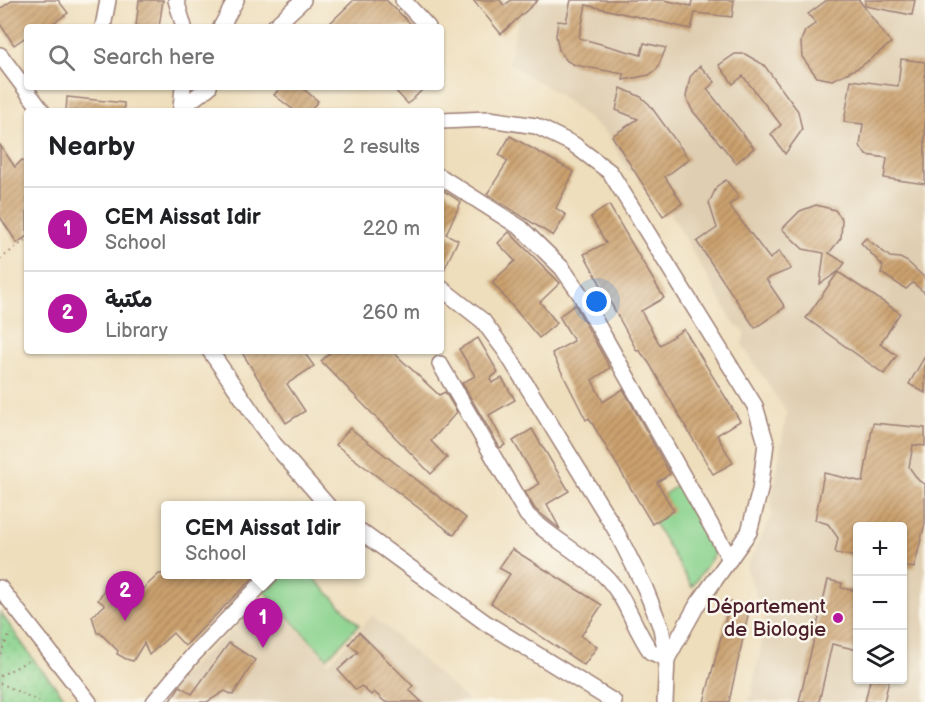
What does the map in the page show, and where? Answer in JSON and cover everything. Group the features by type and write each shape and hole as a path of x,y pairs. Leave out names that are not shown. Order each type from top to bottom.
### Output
{"street":[{"path":"104,24 108,0"},
{"path":"176,0 183,24"},
{"path":"223,24 236,0"},
{"path":"277,24 303,0"},
{"path":"402,0 425,24"},
{"path":"0,55 24,87"},
{"path":"26,90 40,108"},
{"path":"180,108 183,90"},
{"path":"183,108 205,90"},
{"path":"444,121 489,118 536,126 573,144 610,172 755,406 765,443 760,490 749,532 697,605 667,659"},
{"path":"444,179 520,228 562,268 580,294 730,559"},
{"path":"444,290 483,321 506,352 615,529 645,588 661,628 667,659 665,702"},
{"path":"212,354 274,444 324,501"},
{"path":"440,364 527,514 543,531 579,554 606,576 623,597 651,652 667,659"},
{"path":"365,535 486,623 614,702"},
{"path":"154,702 194,654 266,579"},
{"path":"0,588 89,702"}],"path":[{"path":"0,260 24,241"},
{"path":"0,654 10,634"},
{"path":"0,676 28,662"},
{"path":"0,683 40,702"}],"shaded area":[{"path":"487,0 925,0 925,702 749,702 766,622 746,568 772,515 771,501 787,413 742,345 745,331 735,325 675,221 640,171 630,173 607,134 557,93 508,63 519,16"},
{"path":"268,598 329,663 373,615 469,702 164,702 176,680"}],"green space":[{"path":"678,485 715,553 692,587 645,507"},
{"path":"274,579 315,579 359,625 327,658 263,590"},
{"path":"0,612 38,666 69,702 0,702"}],"building":[{"path":"13,0 58,0 68,13 52,24 24,24 24,38 14,45 0,24 0,9"},
{"path":"139,0 163,0 159,24 136,24"},
{"path":"354,0 386,0 411,24 329,24"},
{"path":"473,0 500,0 504,6 511,0 538,0 501,34"},
{"path":"571,0 664,0 691,6 692,0 734,0 732,17 695,13 691,29 586,5 579,38 641,55 644,43 666,48 657,69 649,75 623,80 624,74 575,65 567,61 559,50 556,36 558,21 566,22"},
{"path":"827,0 859,0 891,43 860,67 832,80 817,77 802,57 801,41 805,31 816,23 808,14"},
{"path":"865,0 915,0 912,15 865,6"},
{"path":"735,54 745,54 764,65 798,111 802,130 785,154 771,134 781,125 743,76 733,84 719,65"},
{"path":"901,59 925,62 925,184 884,178 887,158 866,155 860,146 863,124 844,122 851,80 898,86"},
{"path":"700,66 715,82 707,89 754,148 736,163 692,110 686,97 690,77"},
{"path":"621,88 641,97 649,104 689,159 665,177 682,203 663,216 612,136 638,119 616,110"},
{"path":"278,90 305,90 318,101 312,108 291,108 274,95"},
{"path":"395,90 422,90 408,104"},
{"path":"67,97 124,103 124,108 66,108"},
{"path":"510,136 574,172 556,208 566,215 553,236 487,194 508,161 499,155"},
{"path":"0,145 15,167 22,160 24,163 24,238 17,243 0,217"},
{"path":"726,180 739,197 729,205 770,259 779,251 791,269 766,279 785,307 755,328 697,242 717,228 709,203 717,186"},
{"path":"444,191 461,202 446,234 458,240 444,270"},
{"path":"609,205 664,298 641,311 660,345 684,329 740,421 717,435 733,463 713,474 649,363 639,350 637,351 584,254 606,243 591,217"},
{"path":"816,205 835,210 842,219 841,238 829,253 845,263 839,271 820,284 824,253 803,249 782,229 800,211"},
{"path":"509,232 560,283 540,302 557,323 539,338 492,282 515,261 498,243"},
{"path":"866,238 890,257 908,262 925,278 925,293 913,283 906,289 881,273 883,266 861,243"},
{"path":"838,272 900,313 880,344 897,355 884,374 806,318"},
{"path":"575,305 610,368 592,380 603,402 623,389 670,474 657,482 674,511 652,524 589,418 586,420 552,353 574,341 559,316"},
{"path":"478,338 498,372 490,379 492,383 502,378 515,400 489,415 505,445 500,448 462,383 475,376 459,349"},
{"path":"243,354 305,354 314,366 287,384 305,411 286,423"},
{"path":"329,354 395,354 439,395 445,392 457,412 431,441 447,458 431,474 321,361"},
{"path":"925,356 925,393 909,384"},
{"path":"873,423 925,428 925,446 913,445 909,467 919,481 925,484 925,523 914,568 907,567 907,522 853,522 853,556 835,553 838,538 828,524 815,520 824,473 863,482"},
{"path":"350,428 466,518 454,535 336,445"},
{"path":"532,429 569,491 547,504 560,529 535,509 525,492 539,484 513,441"},
{"path":"512,549 602,605 581,636 597,647 584,665 491,603 510,574 499,568"},
{"path":"159,574 161,574 161,579 252,579 185,646 173,633 149,655 144,643 133,661 117,654 118,651 100,633 97,633 92,616 105,605 98,600 109,582 114,587 117,584 133,598"},
{"name":"Département de Biologie","path":"828,580 842,583 841,588 853,590 853,649 832,644 819,702 799,702"},
{"path":"730,602 750,606 729,702 704,702"},
{"path":"359,632 413,686 409,690 422,702 385,702 374,692 371,695 361,686 356,690 338,670 358,652 349,644"},
{"path":"229,643 255,660 233,695 225,691 207,702 169,702 180,686 192,694"},
{"name":"Département de Biologie","path":"869,684 888,684 884,702 865,702"}],"place":[{"name":"Département de Biologie","path":"838,618"},
{"name":"مكتبة","path":"125,621"},
{"name":"CEM Aissat Idir","path":"263,648"}]}
